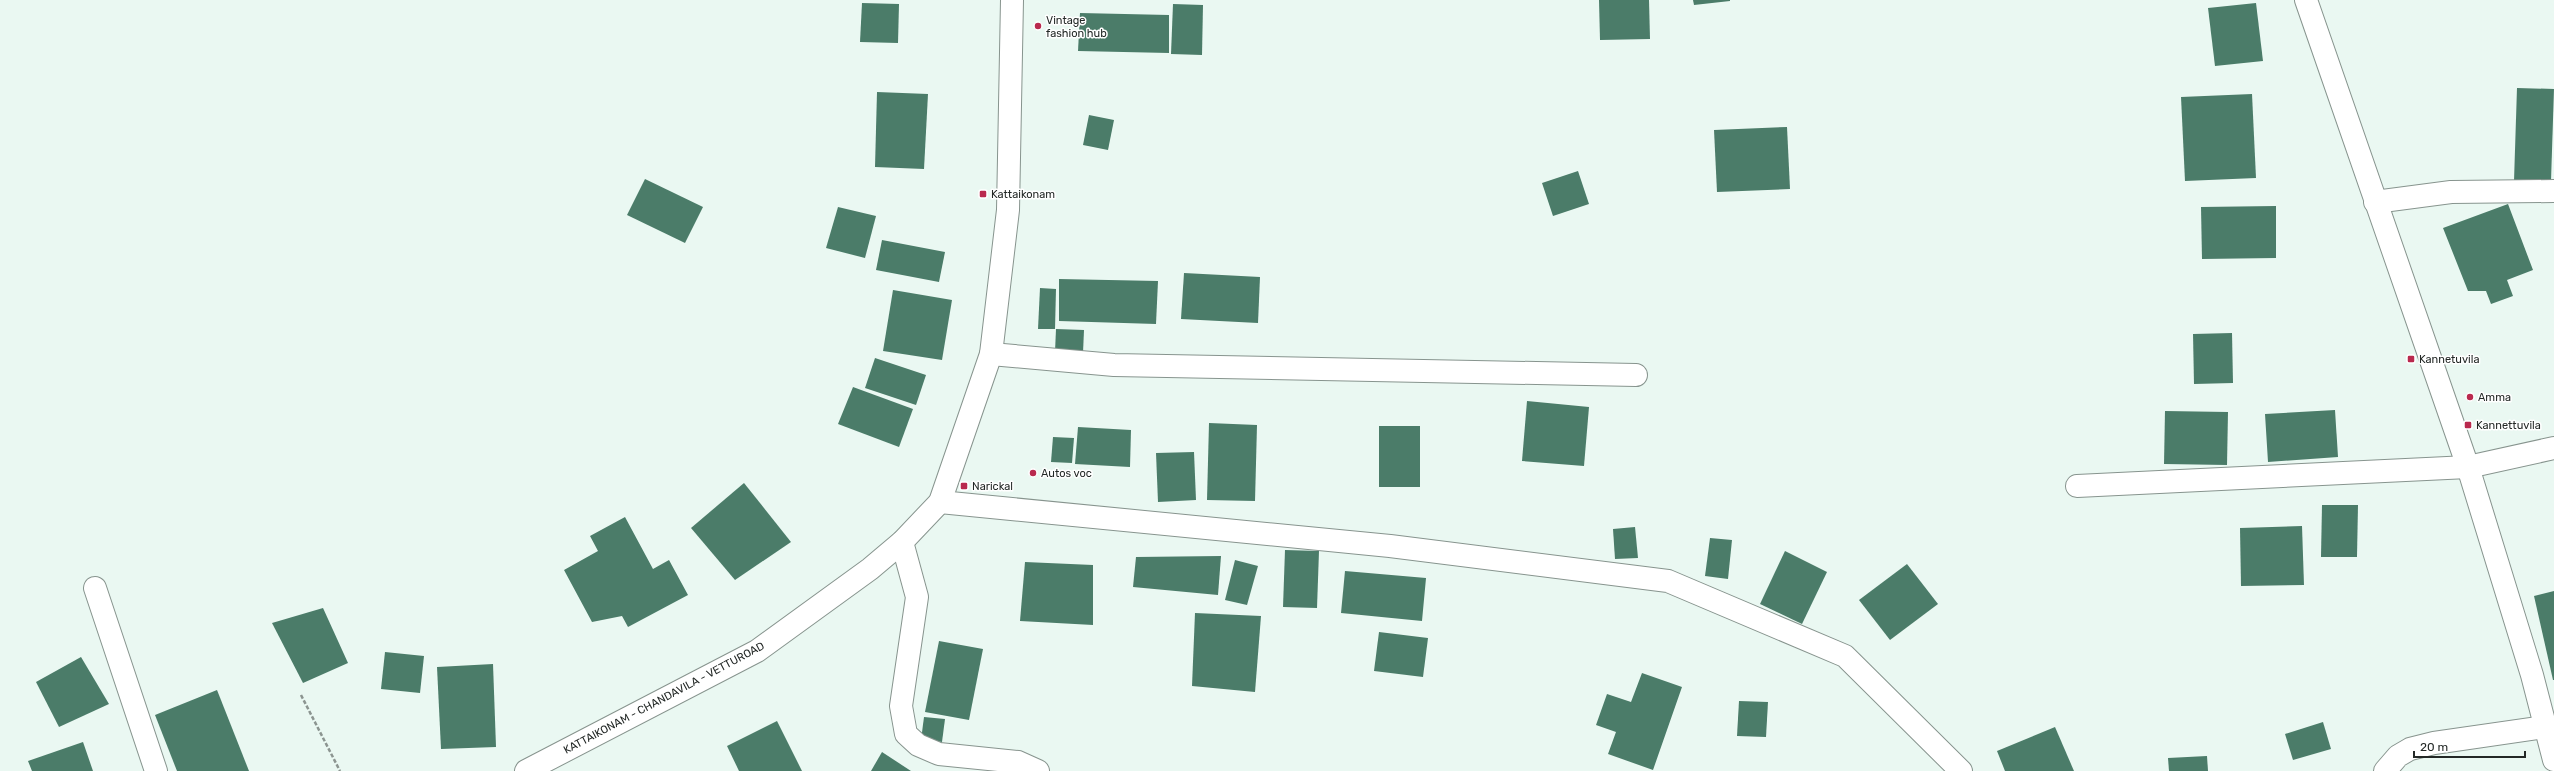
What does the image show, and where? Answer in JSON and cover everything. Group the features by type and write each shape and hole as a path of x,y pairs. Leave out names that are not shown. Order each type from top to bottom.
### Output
{"street":[{"name":"KATTAIKONAM - CHANDAVILA - VETTUROAD","path":"526,771 757,651 870,569 902,542 940,502 991,354 1008,210 1012,0"},
{"path":"2306,0 2468,467 2532,675 2544,727 2554,760"},
{"path":"2375,202 2451,192 2554,191"},
{"path":"991,354 1114,366 1636,375"},
{"path":"2077,486 2468,467 2554,448"},
{"path":"940,502 1390,546 1668,581 1845,656 1961,771"},
{"path":"902,542 916,597 901,706 906,734 918,745 939,754 1018,762 1038,771"},
{"path":"95,588 156,771"},
{"path":"2385,771 2398,756 2410,750 2434,743 2544,727"}],"path":[{"path":"301,695 340,771"}],"building":[{"path":"1599,0 1649,0 1650,39 1600,40"},
{"path":"1693,0 1730,0 1730,1 1694,5"},
{"path":"862,3 899,4 898,43 860,42"},
{"path":"2256,3 2263,61 2215,66 2208,8"},
{"path":"1173,4 1203,5 1202,55 1171,54"},
{"path":"1080,13 1169,15 1169,53 1078,51"},
{"path":"2517,88 2554,89 2551,181 2514,181"},
{"path":"877,92 928,94 924,169 875,167"},
{"path":"2252,94 2256,178 2185,181 2181,97"},
{"path":"1089,115 1114,120 1108,150 1083,145"},
{"path":"1787,127 1790,189 1717,192 1714,130"},
{"path":"1578,171 1589,204 1553,216 1542,183"},
{"path":"645,179 703,207 685,243 627,215"},
{"path":"2508,204 2533,270 2507,280 2513,296 2491,304 2486,291 2468,291 2443,228"},
{"path":"2276,206 2276,258 2202,259 2201,207"},
{"path":"838,207 876,216 865,258 826,248"},
{"path":"882,240 945,252 939,282 876,270"},
{"path":"1184,273 1260,277 1258,323 1181,319"},
{"path":"1059,279 1158,281 1156,324 1059,321"},
{"path":"1040,288 1056,289 1055,329 1038,329"},
{"path":"893,290 952,300 942,360 883,351"},
{"path":"1056,329 1084,330 1083,353 1055,352"},
{"path":"2232,333 2233,383 2194,384 2193,334"},
{"path":"875,358 926,375 916,405 865,388"},
{"path":"853,387 913,409 899,447 838,424"},
{"path":"1527,401 1589,407 1584,466 1522,461"},
{"path":"2335,410 2338,457 2268,462 2265,414"},
{"path":"2165,411 2228,412 2227,465 2164,464"},
{"path":"1209,423 1257,425 1255,501 1207,500"},
{"path":"1379,426 1420,426 1420,487 1379,487"},
{"path":"1078,427 1131,430 1130,467 1075,464"},
{"path":"1053,437 1074,438 1072,463 1051,462"},
{"path":"1194,452 1196,500 1158,502 1156,453"},
{"path":"744,483 791,542 735,580 691,528"},
{"path":"2322,505 2358,505 2357,557 2321,557"},
{"path":"625,517 653,569 669,560 688,595 628,627 622,616 592,622 564,570 598,551 590,536"},
{"path":"2302,526 2304,585 2241,586 2240,528"},
{"path":"1635,527 1638,558 1615,559 1613,529"},
{"path":"1710,538 1732,540 1728,579 1705,576"},
{"path":"1285,550 1319,551 1317,608 1283,607"},
{"path":"1785,551 1827,572 1802,624 1760,604"},
{"path":"1221,556 1218,595 1133,587 1136,557"},
{"path":"1235,560 1258,566 1247,605 1225,600"},
{"path":"1025,562 1093,565 1093,625 1020,621"},
{"path":"1907,564 1938,604 1890,640 1859,600"},
{"path":"1345,571 1426,578 1422,621 1341,613"},
{"path":"2554,591 2554,680 2553,680 2534,596"},
{"path":"323,608 348,663 303,683 272,623"},
{"path":"1195,613 1261,616 1255,692 1192,686"},
{"path":"1379,632 1428,638 1423,677 1374,671"},
{"path":"939,641 983,649 969,720 925,712"},
{"path":"385,652 424,656 420,693 381,689"},
{"path":"81,657 109,704 59,727 36,682"},
{"path":"493,664 496,747 441,749 437,667"},
{"path":"1642,673 1682,687 1653,770 1608,754 1616,732 1596,725 1607,694 1631,702"},
{"path":"217,690 249,771 177,771 155,715"},
{"path":"1739,701 1768,702 1766,737 1737,736"},
{"path":"924,717 945,719 942,742 921,740"},
{"path":"777,721 802,771 739,771 727,746"},
{"path":"2323,722 2331,749 2293,760 2285,734"},
{"path":"2055,727 2074,771 2005,771 1997,751"},
{"path":"83,742 93,771 32,771 28,761"},
{"path":"882,752 911,771 871,771"},
{"path":"2207,756 2208,771 2169,771 2168,758"}],"place":[{"name":"Vintage fashion hub","path":"1038,26"},
{"name":"Kattaikonam","path":"983,194"},
{"name":"Kannetuvila","path":"2411,359"},
{"name":"Amma","path":"2470,397"},
{"name":"Kannettuvila","path":"2468,425"},
{"name":"Autos voc","path":"1033,473"},
{"name":"Narickal","path":"964,486"}]}
